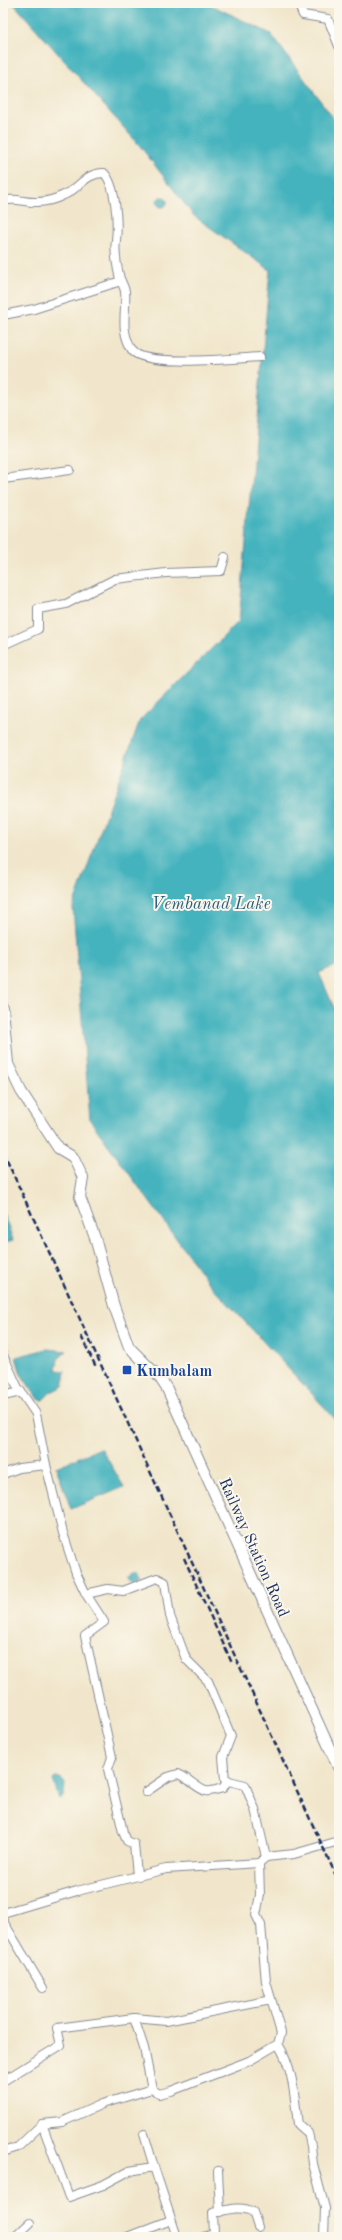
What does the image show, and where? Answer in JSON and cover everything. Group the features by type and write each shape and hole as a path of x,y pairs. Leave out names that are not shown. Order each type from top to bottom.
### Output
{"street":[{"path":"298,3 303,15 328,19 339,46"},
{"path":"3,202 15,199 35,202 48,200 65,195 94,173 104,173 108,176 116,207 115,254 121,281 125,289 123,321 132,351 138,356 166,361 260,357"},
{"path":"3,315 34,309 121,281"},
{"path":"3,478 70,470"},
{"path":"3,645 38,629 38,609 66,604 115,579 166,573 221,571 226,557"},
{"name":"Railway Station Road","path":"3,1008 8,1064 21,1091 58,1148 73,1157 83,1178 80,1197 95,1238 114,1306 129,1347 160,1378 167,1389 339,1769"},
{"path":"3,1355 21,1392 36,1414 46,1465 76,1574 86,1594 104,1622 85,1636 112,1757 108,1769 123,1832 127,1841 134,1844 138,1875"},
{"path":"3,1396 21,1392"},
{"path":"3,1474 19,1468 46,1465"},
{"path":"86,1594 108,1589 123,1591 157,1578 165,1582 170,1616 186,1659 208,1681 231,1736 223,1757 225,1780 245,1785 255,1809 263,1860 260,1895 256,1915 258,1923 261,1925 266,1982 281,2033 278,2044 291,2072 298,2124 308,2132 313,2164 325,2208 324,2237"},
{"path":"146,1792 168,1777 178,1774 189,1778 196,1786 206,1791 223,1788 228,1780"},
{"path":"3,1913 138,1875 166,1869 263,1860 294,1854 339,1841"},
{"path":"3,1921 43,1988"},
{"path":"3,2081 61,2045 58,2028 134,2018 166,2021 271,2000"},
{"path":"134,2018 144,2048 152,2089 159,2094 171,2091 249,2061 278,2044"},
{"path":"3,2152 18,2147 42,2124 62,2122 102,2104 152,2089"},
{"path":"42,2124 69,2197 103,2185 129,2171 154,2167"},
{"path":"144,2134 177,2237"},
{"path":"218,2171 220,2212"},
{"path":"203,2237 214,2234 213,2213 246,2208 254,2212 258,2227"},
{"path":"127,2237 171,2220"},
{"path":"15,2237 30,2223"}],"water":[{"name":"Vembanad Lake","path":"13,3 207,3 271,34 339,126 339,964 319,973 339,1019 339,1423 208,1282 90,1120 73,907 140,720 239,621 270,270 194,216 140,146"},
{"path":"160,197 164,197 166,198 166,206 160,207 157,204 157,200"},
{"path":"3,1213 13,1240 3,1243"},
{"path":"47,1349 67,1351 58,1359 56,1370 65,1371 63,1386 51,1392 43,1400 38,1399 21,1374 16,1357"},
{"path":"101,1448 124,1487 71,1509 56,1467"},
{"path":"134,1573 139,1574 142,1580 134,1585 128,1578"},
{"path":"57,1777 62,1779 65,1784 64,1795 59,1799 53,1780"}],"railway":[{"path":"3,1152 339,1882"},
{"path":"81,1336 96,1367"},
{"path":"184,1558 232,1663"}],"place":[{"name":"Kumbalam","path":"127,1370"}]}
